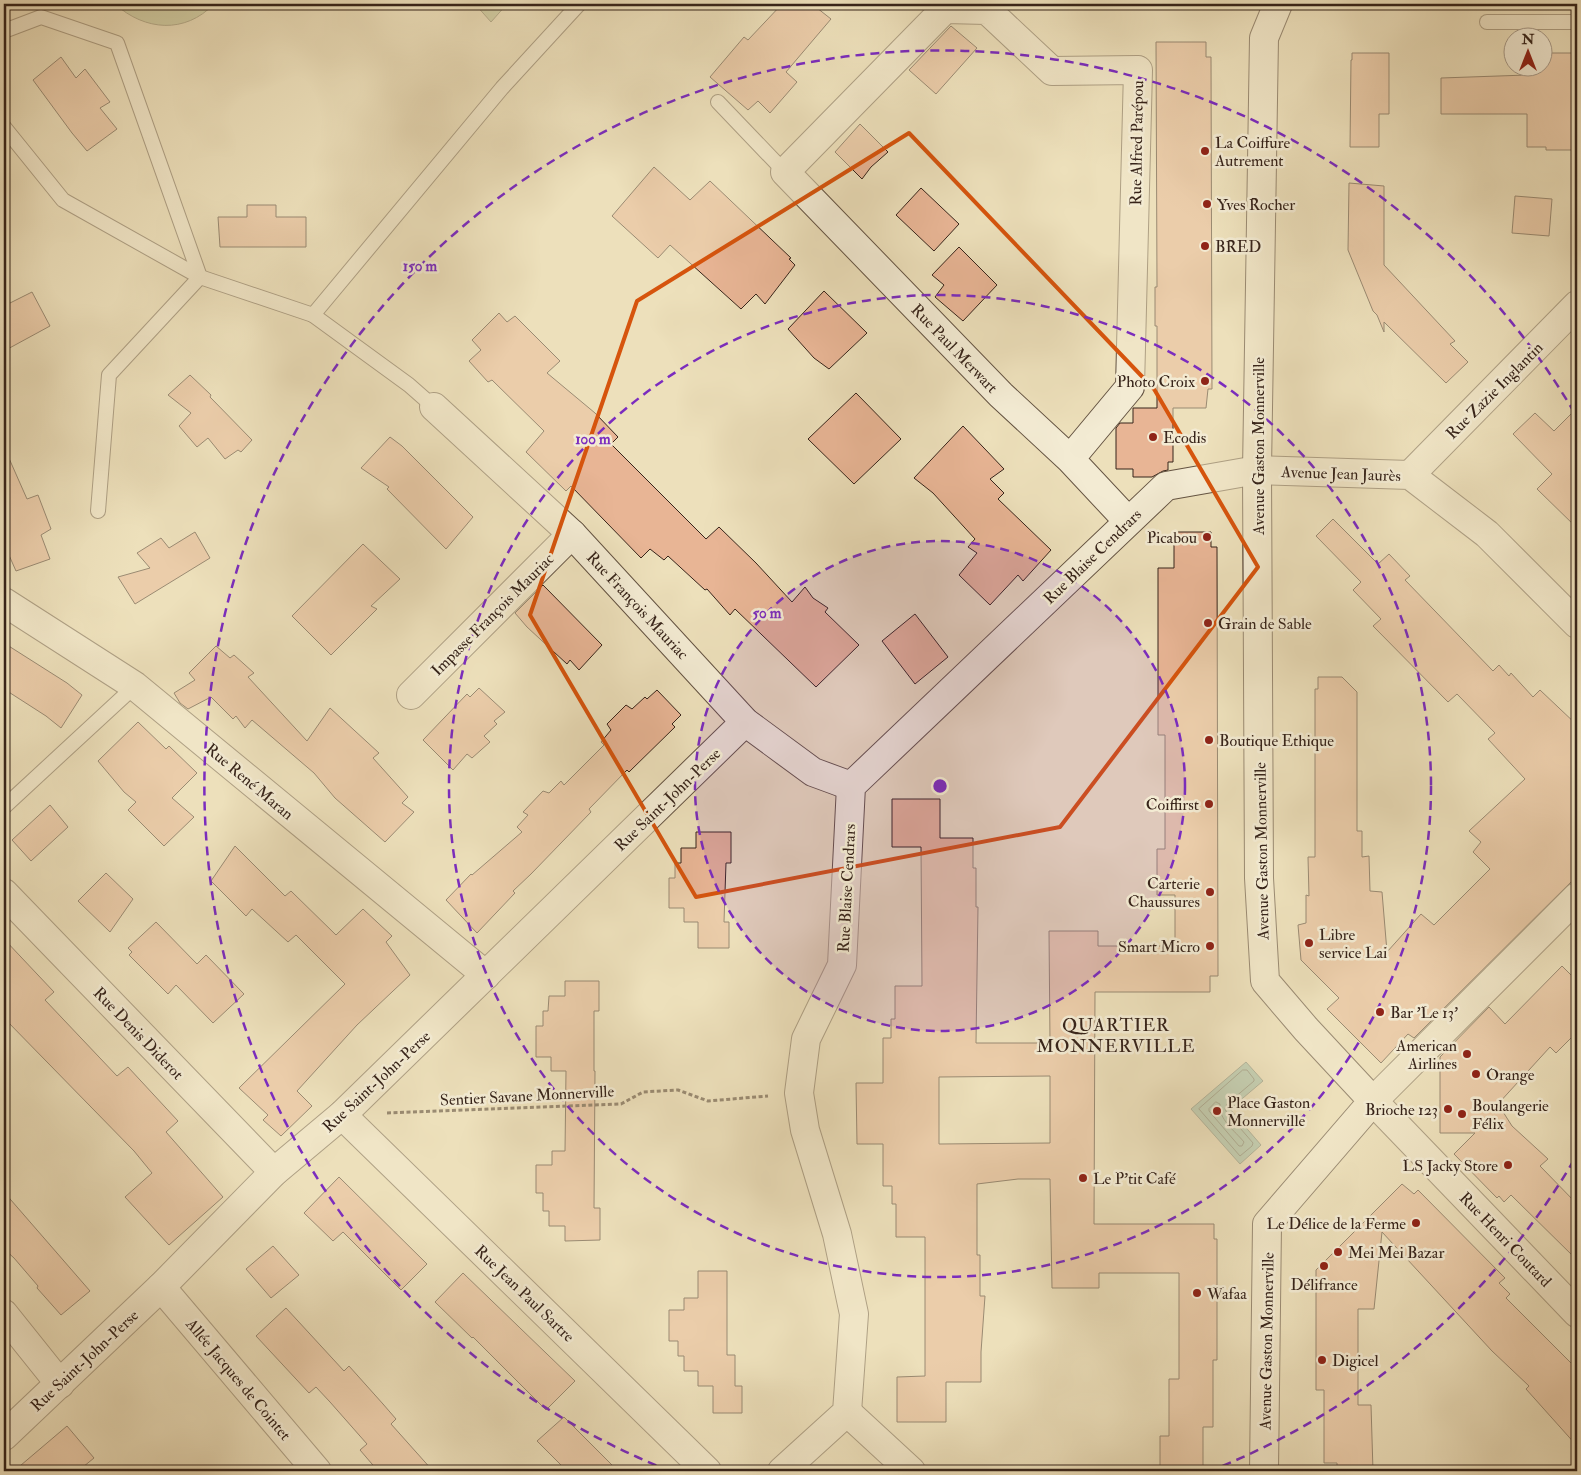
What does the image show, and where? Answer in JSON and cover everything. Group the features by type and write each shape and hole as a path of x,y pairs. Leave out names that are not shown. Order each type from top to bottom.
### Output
{"street":[{"name":"Avenue Gaston Monnerville","path":"1264,1471 1267,1224 1372,1101 1265,981 1259,878 1257,470 1264,38 1278,4"},
{"name":"Rue Alfred Parépou","path":"785,172 945,9 987,10 1052,71 1138,70 1130,387 1070,459"},
{"name":"Rue Paul Merwart","path":"785,172 1001,395 1070,459 1128,521"},
{"name":"Rue Zazie Inglantin","path":"1410,475 1577,305"},
{"name":"Rue François Mauriac","path":"434,407 572,534 746,722 813,772 851,786"},
{"name":"Avenue Jean Jaurès","path":"1257,470 1410,475 1487,534 1577,624"},
{"name":"Rue Blaise Cendrars","path":"847,1412 854,1314 837,1234 805,1130 799,1093 806,1039 842,966 851,786 1166,486 1257,470"},
{"name":"Impasse François Mauriac","path":"411,695 572,534"},
{"name":"Rue René Maran","path":"4,602 135,686 486,975"},
{"name":"Rue Saint-John-Perse","path":"4,1436 161,1288 274,1172 342,1115 746,722"},
{"name":"Rue Denis Diderot","path":"4,894 274,1172"},
{"path":"1372,1101 1577,897"},
{"name":"Rue Henri Coutard","path":"1372,1101 1577,1313"},
{"name":"Rue Jean Paul Sartre","path":"342,1115 707,1471"},
{"name":"Allée Jacques de Cointet","path":"161,1288 317,1471"},
{"path":"4,1314 60,1384"},
{"path":"782,1471 847,1412 911,1471"}],"lane":[{"path":"313,315 502,88 579,4"},
{"path":"4,31 40,17 117,43 200,277"},
{"path":"1487,22 1577,22"},
{"path":"718,102 785,172"},
{"path":"4,127 63,200 200,277 313,315 416,390 434,407"},
{"path":"98,510 109,375 200,277"},
{"path":"4,807 135,686"}],"path":[{"name":"Sentier Savane Monnerville","path":"342,1115 621,1104 643,1092 678,1090 708,1101 799,1093"}],"highlighted area":[{"path":"909,133 1154,389 1258,567 1060,827 696,897 530,615 637,301"}],"shaded area":[{"path":"115,4 214,4 203,14 191,20 165,25 139,20"},
{"path":"475,4 507,4 491,22"}],"water":[{"name":"Place Gaston Monnerville","path":"1246,1062 1263,1081 1230,1109 1261,1145 1240,1164 1191,1109"}],"building":[{"path":"782,4 812,4 831,19 786,72 797,82 770,113 758,101 748,110 710,77 744,37 748,40"},
{"path":"951,26 977,48 936,94 909,70"},
{"path":"1156,42 1206,42 1206,57 1211,57 1212,389 1208,389 1206,408 1173,408 1173,462 1168,462 1168,470 1152,477 1133,477 1133,469 1116,469 1116,428 1120,423 1133,423 1133,408 1157,408 1157,326 1155,326 1155,287 1157,287"},
{"path":"1352,53 1389,53 1389,114 1379,114 1379,147 1350,147"},
{"path":"1554,53 1577,53 1577,150 1546,150 1546,147 1527,147 1527,114 1441,114 1441,78 1504,76 1504,78 1554,78"},
{"path":"61,57 76,78 85,69 110,102 100,108 117,129 87,151 33,80"},
{"path":"860,124 888,152 871,167 862,179 835,152"},
{"path":"654,167 690,200 710,181 791,258 789,259 795,265 765,304 756,294 741,309 670,245 658,258 612,216"},
{"path":"1349,183 1384,186 1384,265 1455,341 1450,344 1468,362 1446,383 1384,322 1384,332 1377,315 1373,311 1348,250"},
{"path":"921,188 959,224 934,251 896,215"},
{"path":"1515,196 1552,199 1549,236 1512,233"},
{"path":"247,205 276,205 276,217 306,217 306,247 220,247 218,217 247,217"},
{"path":"959,247 997,285 963,321 935,297 944,285 932,275"},
{"path":"824,291 867,333 829,369 814,358 788,329"},
{"path":"32,292 50,326 4,351 4,306"},
{"path":"499,313 507,322 515,316 560,361 547,373 595,413 618,437 611,444 706,539 719,527 792,602 805,587 813,598 828,608 825,612 859,645 816,687 735,609 730,615 707,589 705,590 668,556 664,560 650,549 641,558 571,486 566,491 526,452 544,431 492,380 488,382 469,361 481,350 472,340"},
{"path":"190,375 252,440 241,452 238,450 225,459 208,438 197,447 179,426 191,413 168,395"},
{"path":"856,393 901,439 854,484 808,439"},
{"path":"1577,408 1577,528 1537,489 1552,474 1513,434 1535,413 1554,431"},
{"path":"963,426 1004,469 990,479 1004,493 998,499 1051,550 1023,581 1018,575 990,605 959,575 977,553 968,547 975,539 933,493 914,478"},
{"path":"390,437 402,446 473,517 446,549 387,489 389,487 361,468"},
{"path":"4,447 27,499 38,495 51,529 41,535 50,559 16,571 4,544"},
{"path":"1333,519 1378,564 1389,554 1410,576 1405,580 1493,671 1499,665 1509,676 1511,673 1533,697 1540,690 1577,725 1577,876 1414,1038 1408,1034 1381,1063 1327,1009 1339,998 1301,960 1298,925 1306,923 1306,895 1309,896 1308,857 1315,857 1315,689 1318,689 1318,677 1342,677 1357,692 1357,831 1362,831 1362,857 1369,856 1370,891 1382,892 1387,952 1421,914 1434,925 1490,869 1473,852 1481,842 1469,831 1525,779 1488,739 1495,733 1457,694 1448,702 1373,626 1381,619 1353,590 1361,582 1316,536"},
{"path":"195,532 210,558 135,604 118,577 150,568 137,553 161,538 169,548"},
{"path":"1174,532 1211,532 1211,547 1217,547 1218,976 1210,976 1210,992 1095,992 1094,1224 1214,1224 1214,1239 1217,1239 1217,1360 1213,1360 1213,1427 1203,1427 1203,1471 1160,1471 1160,1436 1169,1436 1169,1379 1179,1379 1179,1273 1099,1273 1099,1288 1052,1288 1050,1179 1018,1179 977,1184 977,1255 980,1255 980,1296 985,1296 981,1382 946,1382 946,1422 897,1422 897,1377 925,1376 925,1237 896,1237 896,1204 892,1204 892,1186 883,1186 883,1144 857,1144 856,1083 883,1083 883,1038 891,1038 891,1019 895,1019 895,986 922,986 921,847 892,847 892,799 940,799 940,838 973,838 973,868 976,868 976,907 978,907 976,1043 1050,1043 1049,931 1098,931 1098,946 1175,946 1175,895 1157,895 1157,849 1165,849 1165,735 1158,735 1158,568 1174,568","holes":["1050,1076 1050,1143 939,1144 939,1077"]},
{"path":"363,544 400,579 371,606 377,609 331,655 292,616"},
{"path":"543,585 602,645 579,670 570,660 567,664 527,627 515,613"},
{"path":"915,614 948,657 915,684 882,641"},
{"path":"4,643 67,683 82,695 61,728 4,689"},
{"path":"216,646 230,658 234,655 254,673 248,677 307,741 330,708 379,753 373,758 408,797 402,803 414,812 385,842 335,798 314,773 252,720 245,728 236,716 233,719 211,697 188,709 180,703 174,693 195,680 189,673"},
{"path":"479,688 505,712 494,721 497,724 484,736 490,742 472,758 467,754 453,770 423,740 467,694 470,697"},
{"path":"657,690 681,715 672,724 675,727 629,772 627,770 589,809 591,812 513,891 515,893 477,933 446,900 471,874 522,832 517,827 528,815 523,812 543,791 549,793 561,781 564,785 604,745 601,742 611,730 607,724 626,705 632,709 645,697 647,699"},
{"path":"138,722 166,749 169,746 197,773 172,798 194,817 164,846 128,810 136,802 124,792 98,761"},
{"path":"50,805 68,827 31,861 12,840"},
{"path":"696,832 731,832 731,863 726,863 724,922 729,922 729,948 698,948 698,922 684,922 684,908 669,908 669,878 675,878 675,863 681,863 681,848 696,848"},
{"path":"235,846 285,896 291,891 336,935 363,909 392,936 386,942 410,975 357,1025 297,1091 312,1106 281,1136 263,1120 268,1115 239,1088 345,984 296,935 288,942 252,909 246,916 211,881"},
{"path":"106,873 133,899 110,932 78,901"},
{"path":"156,922 197,964 206,955 244,994 213,1023 176,985 168,994 129,955 132,952 128,948"},
{"path":"4,939 54,992 45,1000 117,1076 128,1067 178,1121 166,1132 223,1197 169,1245 125,1197 152,1173 134,1151 4,1018"},
{"path":"1562,966 1577,981 1577,1032 1556,1053 1550,1047 1498,1104 1512,1126 1548,1159 1540,1166 1577,1204 1577,1260 1511,1195 1504,1202 1499,1196 1497,1198 1454,1154 1475,1133 1440,1133 1440,1057 1489,1007 1505,1024"},
{"path":"565,981 599,981 599,1011 594,1011 594,1208 600,1208 600,1240 565,1241 565,1226 549,1226 549,1211 543,1211 543,1193 536,1193 536,1165 552,1165 552,1151 565,1151 566,1071 551,1071 551,1057 536,1057 536,1026 543,1026 543,1011 548,1011 549,996 565,996"},
{"path":"339,1177 427,1264 401,1290 343,1232 333,1241 304,1213"},
{"path":"1402,1184 1414,1194 1418,1190 1505,1278 1499,1283 1510,1294 1506,1298 1577,1369 1577,1446 1526,1389 1529,1386 1492,1351 1382,1232 1374,1309 1358,1309 1358,1405 1371,1405 1373,1471 1337,1471 1337,1463 1324,1463 1324,1390 1316,1390 1316,1270"},
{"path":"4,1192 90,1291 61,1315 14,1258 4,1249"},
{"path":"273,1246 299,1275 271,1298 246,1269"},
{"path":"698,1271 727,1271 727,1355 735,1355 735,1386 742,1386 742,1413 713,1413 713,1386 698,1386 698,1371 684,1371 684,1356 678,1356 678,1341 669,1341 669,1310 684,1310 684,1298 698,1298"},
{"path":"463,1273 575,1381 546,1410 435,1302"},
{"path":"286,1308 344,1371 349,1366 396,1419 391,1424 433,1471 378,1471 360,1450 367,1444 330,1402 316,1387 309,1393 256,1336"},
{"path":"564,1417 618,1471 567,1471 537,1441"},
{"path":"67,1426 94,1458 78,1471 14,1471"}],"place":[{"name":"La Coiffure Autrement","path":"1205,151"},
{"name":"Yves Rocher","path":"1207,204"},
{"name":"BRED","path":"1205,246"},
{"name":"Photo Croix","path":"1205,381"},
{"name":"Ecodis","path":"1153,437"},
{"name":"Picabou","path":"1207,537"},
{"name":"Grain de Sable","path":"1208,623"},
{"name":"Boutique Ethique","path":"1209,740"},
{"name":"Coiffirst","path":"1209,804"},
{"name":"Carterie Chaussures","path":"1210,892"},
{"name":"Libre service Lai","path":"1309,943"},
{"name":"Smart Micro","path":"1210,946"},
{"name":"Bar 'Le 13'","path":"1380,1012"},
{"name":"American Airlines","path":"1467,1054"},
{"name":"Orange","path":"1476,1074"},
{"name":"Brioche 123","path":"1448,1109"},
{"name":"Place Gaston Monnerville","path":"1217,1111"},
{"name":"Boulangerie Félix","path":"1462,1114"},
{"name":"LS Jacky Store","path":"1508,1165"},
{"name":"Le P'tit Café","path":"1083,1178"},
{"name":"Le Délice de la Ferme","path":"1416,1223"},
{"name":"Mei Mei Bazar","path":"1338,1252"},
{"name":"Délifrance","path":"1324,1266"},
{"name":"Wafaa","path":"1197,1293"},
{"name":"Digicel","path":"1322,1360"}],"district":[{"name":"QUARTIER MONNERVILLE","path":"1116,1035"}]}
